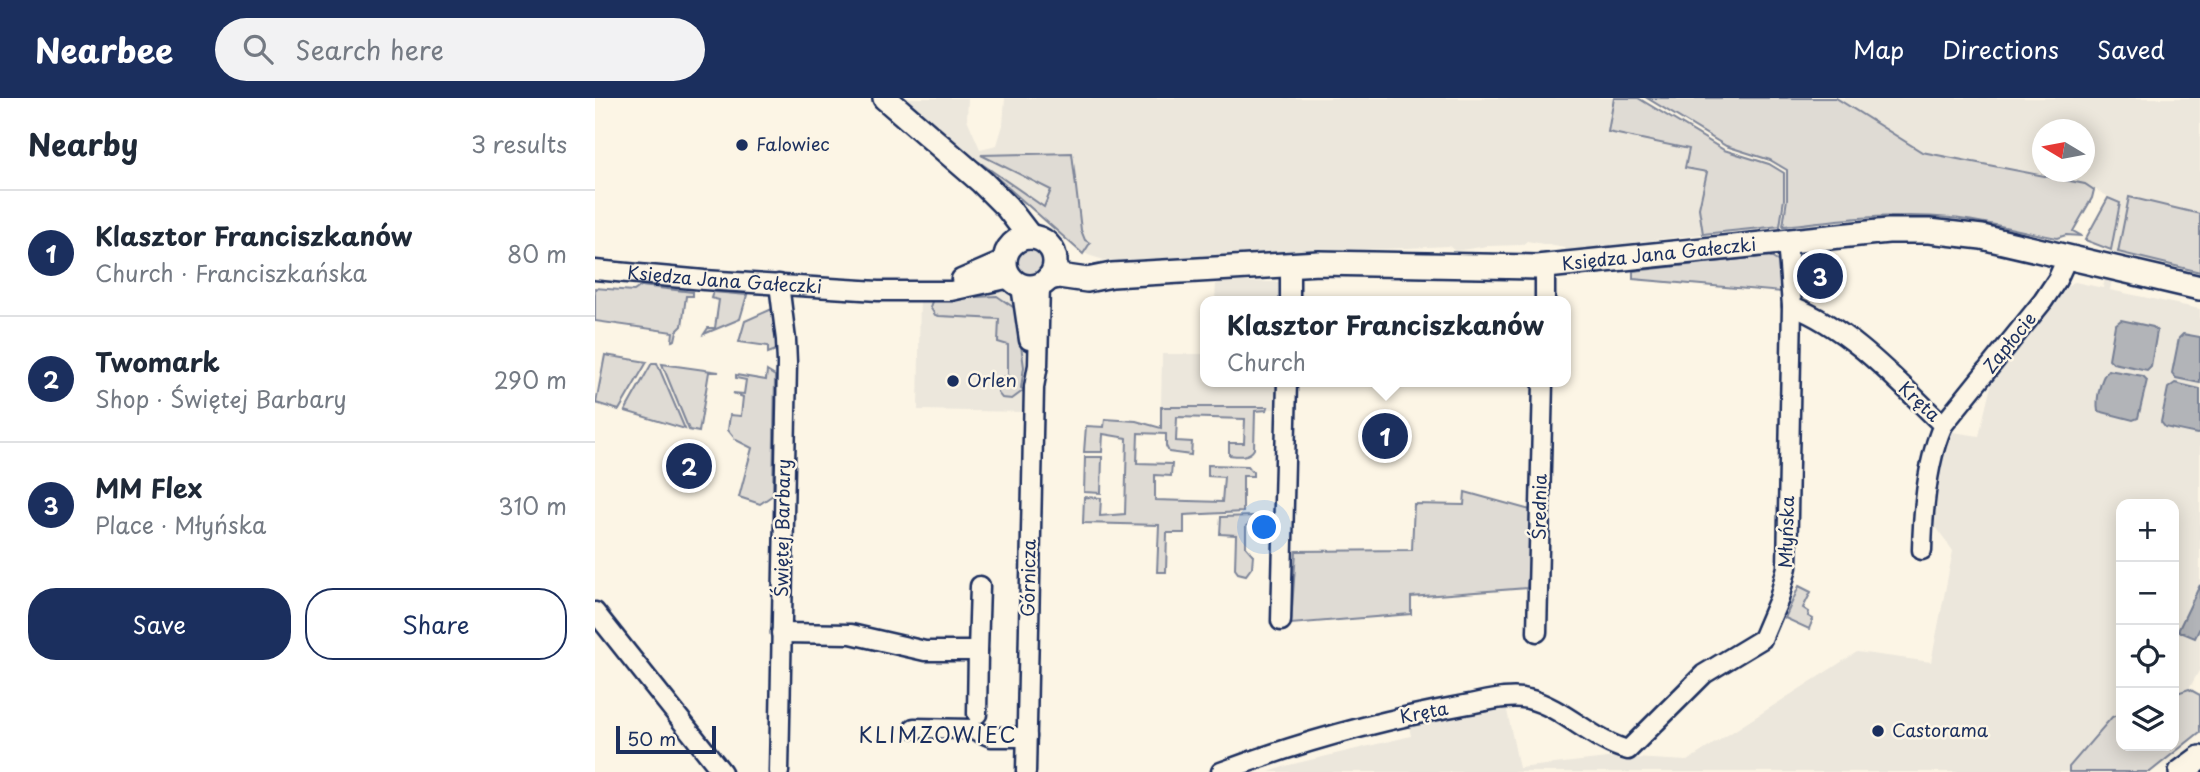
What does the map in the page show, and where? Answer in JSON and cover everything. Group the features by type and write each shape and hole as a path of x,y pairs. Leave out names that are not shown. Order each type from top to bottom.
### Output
{"main road":[{"path":"885,98 976,176 1007,207 1030,237 1014,243 1027,270"},
{"path":"992,192 1009,239 1027,270"},
{"name":"Księdza Jana Gałeczki","path":"1027,270 1112,275 1290,263 1545,267 1864,232 1929,231 1982,237 2200,288"},
{"path":"2181,772 2200,758"}],"street":[{"name":"Młyńska","path":"1622,748 1628,750 1634,745 1704,674 1762,639 1771,619 1787,567 1792,306 1787,240"},
{"name":"Zapłocie","path":"1943,425 2043,301 2068,256"},
{"path":"1290,263 1290,296"},
{"path":"1545,267 1545,296"},
{"name":"Księdza Jana Gałeczki","path":"595,270 854,289 878,283 956,281 979,273 1027,270"},
{"name":"Górnicza","path":"1026,772 1034,385 1027,270"},
{"name":"Świętej Barbary","path":"779,284 787,363 779,772"},
{"name":"Kręta","path":"1792,306 1813,314 1839,332 1877,362 1943,425 1928,488 1922,550"},
{"path":"1281,621 1287,387"},
{"name":"Średnia","path":"1537,632 1543,387"},
{"path":"977,714 980,586"},
{"path":"595,612 722,772"},
{"path":"781,633 851,634 925,651 978,652"},
{"name":"Kręta","path":"1221,772 1290,747 1379,722 1519,698 1539,703 1622,748"},
{"path":"914,728 972,729 991,737 1027,737"}],"shaded area":[{"path":"903,98 968,98 967,119 980,149 997,145 1003,125 1005,98 1614,98 1608,132 1689,150 1685,167 1707,172 1699,208 1703,234 1581,249 1568,253 1565,253 1565,248 1527,241 1522,245 1487,246 1455,251 1449,246 1110,262 1088,255 1072,243"},
{"path":"1614,98 1638,98 1724,150 1769,164 1784,173 1780,226 1703,234 1699,208 1707,172 1685,168 1689,149 1608,132"},
{"path":"1647,98 1836,98 1922,152 2032,174 2032,182 2075,182 2094,190 2073,231 2082,236 2066,235 2057,238 1978,222 1930,216 1867,217 1783,226 1787,170 1770,160 1726,146"},
{"path":"1836,98 2200,98 2200,214 2129,198 2110,290 2200,309 2200,669 2189,689 2179,692 2179,499 2116,499 2116,715 2112,717 2107,772 1269,772 1411,736 1409,726 1506,706 1519,768 1616,757 1687,761 1857,652 1931,662 1953,551 1929,517 1933,486 1947,433 1979,436 1992,381 2070,284 2075,282 2103,288 2120,203 2085,184 2075,182 2095,182 2095,119 2032,119 2032,174 1922,152"},
{"path":"1072,153 1081,230 1085,240 1090,243 1083,254 979,162 1044,207 1051,190 981,155"},
{"path":"2129,197 2200,214 2200,272 2118,252"},
{"path":"2108,198 2120,203 2111,250 2085,240"},
{"path":"1030,248 1040,252 1044,262 1040,272 1030,276 1020,272 1016,262 1020,252"},
{"path":"1769,256 1779,262 1782,292 1633,279 1633,271"},
{"path":"1216,282 1279,282 1278,296 1215,296"},
{"path":"641,286 693,292 693,296 686,296 682,326 677,331 675,340 672,341 673,332 595,321 595,288 634,291"},
{"path":"1012,287 1019,298 1026,355 1027,412 918,410 920,294"},
{"path":"713,292 747,295 740,319 704,334 708,328 715,328 719,300 711,298"},
{"path":"997,296 1016,309 1024,367 1021,388 1024,390 1012,399 1002,398 998,393 998,378 1008,376 1008,345 998,342 999,319 939,316 935,315 930,307 933,299"},
{"path":"772,309 776,350 768,353 768,346 739,342 745,321"},
{"path":"2121,320 2153,327 2157,331 2151,366 2147,370 2113,363 2109,359 2115,325"},
{"path":"2183,334 2200,337 2200,383 2176,378 2172,373 2179,338"},
{"path":"1162,354 1200,354 1200,387 1276,387 1275,409 1161,407"},
{"path":"605,355 647,362 619,410 596,403"},
{"path":"652,363 657,363 685,429 625,411"},
{"path":"662,364 719,372 709,372 699,432 689,430"},
{"path":"2108,370 2143,376 2147,380 2138,418 2133,420 2098,411 2099,389"},
{"path":"767,371 775,376 773,495 760,504 739,497 752,448 736,440 728,430 730,415 741,416 743,397 733,393 744,394 746,380 736,378 736,375 766,380"},
{"path":"2175,383 2200,389 2200,433 2165,427 2161,422 2168,388"},
{"path":"1161,407 1268,407 1267,410 1255,411 1254,449 1246,455 1229,455 1229,443 1244,443 1245,419 1177,417 1176,441 1192,442 1191,455 1169,452 1166,434 1138,433 1137,463 1172,464 1171,476 1155,475 1155,500 1222,502 1224,477 1208,476 1208,465 1248,466 1253,472 1253,476 1243,476 1243,512 1184,515 1184,533 1167,533 1166,572 1157,572 1159,525 1083,523 1084,497 1101,498 1100,516 1125,514 1127,438 1103,434 1102,452 1084,452 1086,426 1104,427 1105,419 1136,421 1161,428"},
{"path":"1085,457 1102,457 1101,493 1084,492"},
{"path":"1465,492 1534,511 1527,588 1411,597 1411,614 1291,624 1296,551 1412,550 1414,504 1464,505"},
{"path":"1253,516 1253,521 1246,526 1246,547 1253,555 1252,567 1246,575 1235,569 1236,535 1220,534 1221,517"},
{"path":"2200,585 2200,628 2195,638 2179,631"},
{"path":"1799,586 1811,592 1803,608 1813,619 1809,629 1785,618"},
{"path":"2189,689 2200,695 2200,732 2179,749 2179,692"},
{"path":"2116,715 2116,751 2176,751 2150,772 2069,772 2069,767"}],"place":[{"name":"Falowiec","path":"742,145"},
{"name":"MM Flex","path":"1820,276"},
{"name":"Orlen","path":"953,381"},
{"name":"Klasztor Franciszkanów","path":"1385,436"},
{"name":"Twomark","path":"689,466"},
{"name":"Castorama","path":"1878,731"}],"district":[{"name":"KLIMZOWIEC","path":"938,736"}]}
